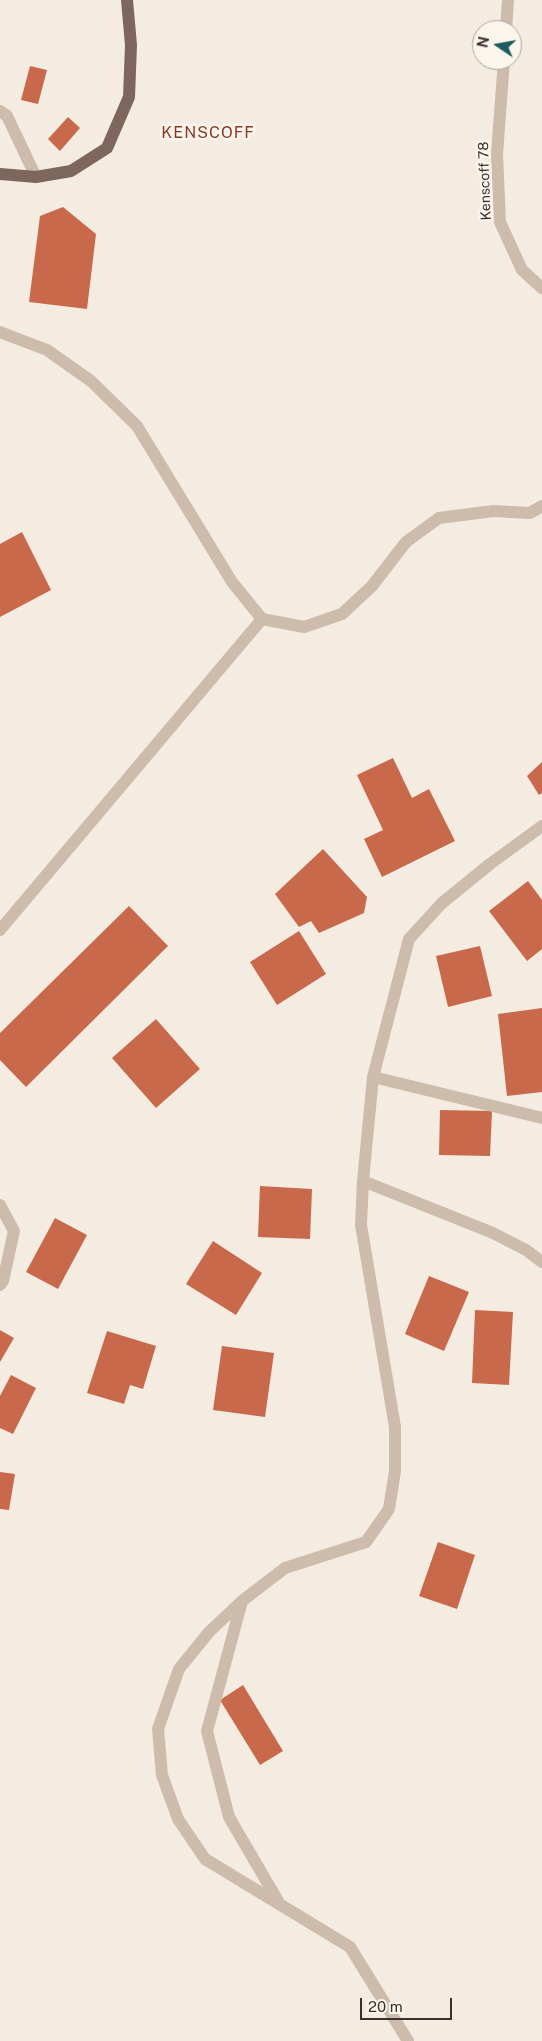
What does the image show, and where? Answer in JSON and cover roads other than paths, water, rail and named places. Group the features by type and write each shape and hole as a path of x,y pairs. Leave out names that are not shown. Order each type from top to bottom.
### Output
{"main road":[{"path":"0,174 36,178 71,171 106,148 129,97 131,45 127,0"}],"street":[{"path":"507,20 508,0"},
{"name":"Kenscoff 78","path":"503,70 497,154 500,222 522,270 542,288"},
{"path":"0,111 8,116 36,178"},
{"path":"0,332 47,350 91,381 137,426 232,582 262,619 304,627 342,614 372,586 406,542 439,518 493,511 530,513 542,506"},
{"path":"0,930 262,619"},
{"path":"408,2041 350,1947 205,1859 178,1820 162,1774 158,1729 179,1669 209,1632 242,1601 285,1568 366,1542 389,1509 395,1471 395,1426 361,1225 363,1181 373,1077 409,939 442,903 490,864 542,826"},
{"path":"373,1077 542,1118"},
{"path":"363,1181 493,1232 526,1250 542,1262"},
{"path":"0,1205 14,1231 3,1280 0,1285"},
{"path":"242,1601 207,1730 229,1817 278,1902"}],"district":[{"name":"KENSCOFF","path":"208,133"}]}
